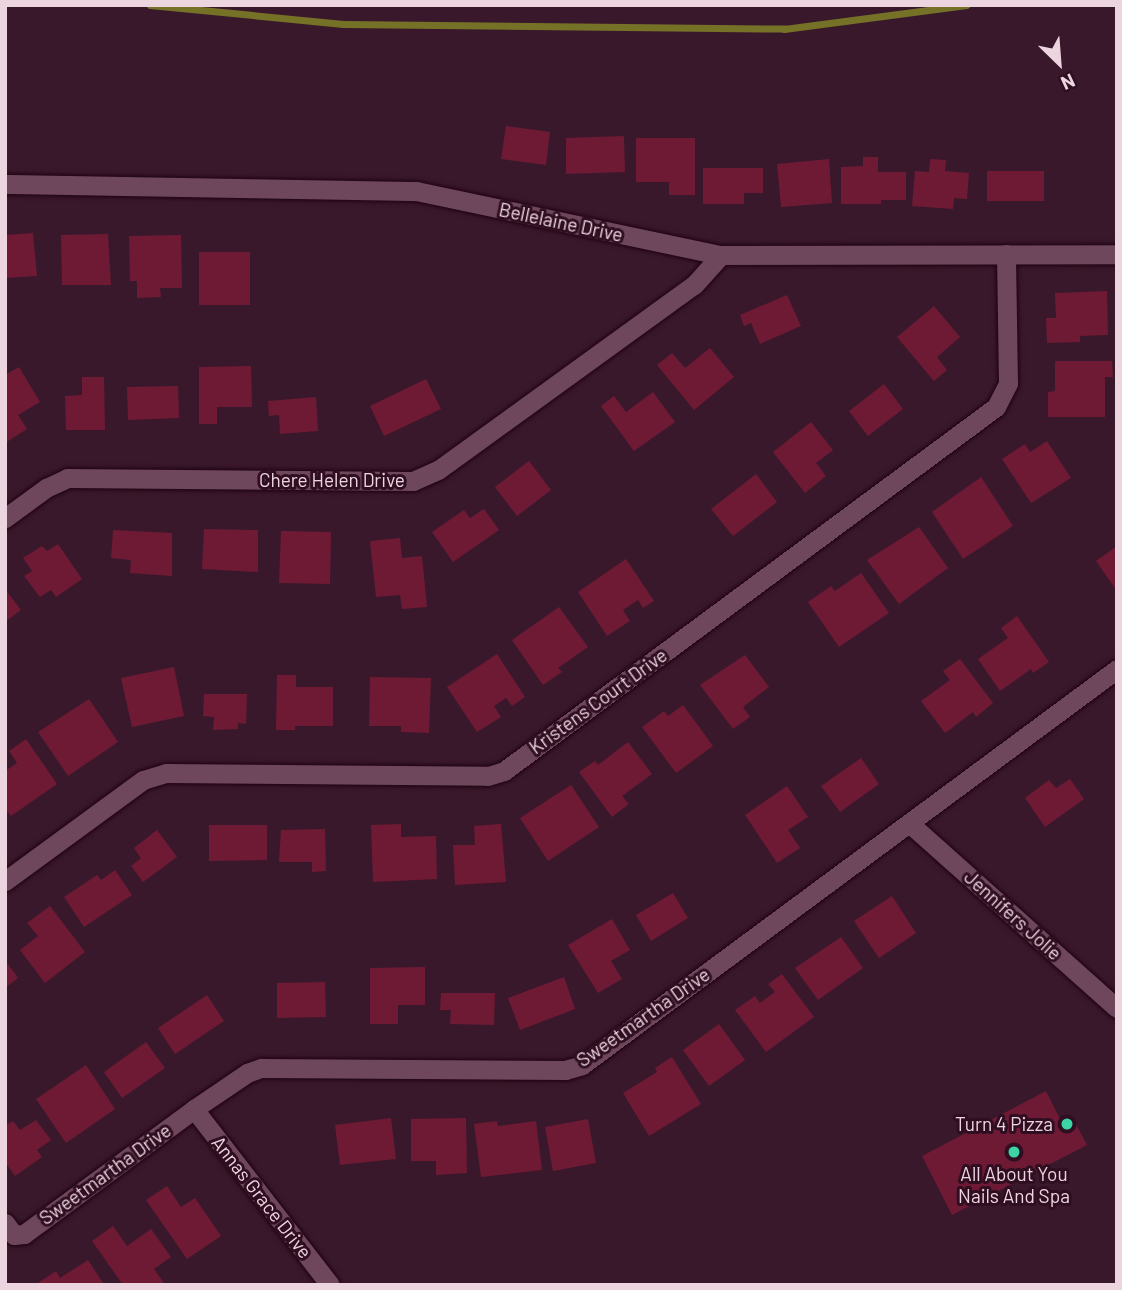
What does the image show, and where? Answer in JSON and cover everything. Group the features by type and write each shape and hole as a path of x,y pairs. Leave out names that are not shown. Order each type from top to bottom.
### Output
{"street":[{"name":"Bellelaine Drive","path":"5,184 416,191 721,255 1117,254"},
{"name":"Kristens Court Drive","path":"5,881 143,780 166,773 488,776 504,771 996,407 1008,383 1006,254"},
{"name":"Chere Helen Drive","path":"5,518 46,488 67,478 413,481 438,470 682,293 721,255"},
{"name":"Sweetmartha Drive","path":"5,1223 14,1235 24,1234 194,1109 247,1073 261,1068 565,1070 582,1065 1117,669"},
{"name":"Jennifers Jolie","path":"909,823 1117,1008"},
{"name":"Annas Grace Drive","path":"194,1109 330,1285"}],"building":[{"path":"506,126 550,132 546,165 501,159"},
{"path":"624,136 625,172 566,174 566,138"},
{"path":"636,138 695,138 695,195 669,195 669,182 636,182"},
{"path":"863,157 878,157 878,172 906,172 906,200 881,200 881,204 841,204 841,167 863,166"},
{"path":"829,159 832,203 781,207 777,164"},
{"path":"930,159 946,160 945,171 969,173 967,199 954,198 953,209 912,206 915,171 929,172"},
{"path":"703,168 763,168 763,193 744,193 744,204 703,204"},
{"path":"987,171 1044,171 1044,201 987,201"},
{"path":"33,233 37,276 5,278 5,235"},
{"path":"108,234 111,285 62,285 61,235"},
{"path":"181,235 182,288 160,288 161,297 137,298 137,281 130,281 129,236"},
{"path":"199,252 250,252 250,305 199,305"},
{"path":"1107,291 1108,335 1080,336 1080,342 1047,343 1046,318 1056,318 1055,293"},
{"path":"787,295 801,326 760,344 751,323 744,326 740,315"},
{"path":"934,306 960,337 937,357 947,370 934,381 897,337"},
{"path":"710,348 734,377 694,410 657,365 672,353 685,368"},
{"path":"1055,361 1112,361 1113,377 1105,377 1105,417 1048,417 1048,392 1055,391"},
{"path":"251,366 252,407 217,407 217,424 199,424 199,367"},
{"path":"19,367 40,402 18,415 27,429 5,443 5,375"},
{"path":"82,377 104,377 105,430 66,430 65,396 82,395"},
{"path":"426,379 441,409 384,436 370,406"},
{"path":"884,384 903,409 868,436 849,411"},
{"path":"178,386 179,418 128,420 127,387"},
{"path":"653,392 675,422 634,451 601,406 614,396 626,412"},
{"path":"316,397 318,431 280,434 279,415 269,416 268,401"},
{"path":"811,422 833,450 816,463 826,476 805,493 773,452"},
{"path":"1047,441 1071,478 1031,503 1002,459 1025,444 1030,452"},
{"path":"529,461 551,490 517,516 495,487"},
{"path":"756,474 777,502 733,536 711,509"},
{"path":"981,477 1013,526 963,559 932,512"},
{"path":"484,509 499,530 453,562 432,532 464,510 470,518"},
{"path":"919,527 948,568 899,604 867,560"},
{"path":"204,529 258,530 258,572 202,569"},
{"path":"113,530 172,533 172,576 130,573 131,560 111,558"},
{"path":"281,531 331,532 330,584 279,583"},
{"path":"400,538 402,558 422,556 427,607 402,609 400,595 376,597 370,541"},
{"path":"58,544 82,579 56,597 51,590 40,597 24,576 32,571 23,558 42,546 47,551"},
{"path":"1117,546 1117,591 1096,561"},
{"path":"626,559 654,601 643,608 638,600 623,610 630,621 607,636 578,592"},
{"path":"861,573 889,613 839,647 808,602 831,586 835,591"},
{"path":"5,589 21,610 5,622"},
{"path":"559,607 588,647 558,668 562,672 543,685 512,640"},
{"path":"1017,616 1049,662 1033,673 1031,669 1000,691 978,659 1008,638 1001,628"},
{"path":"497,654 525,697 512,706 506,698 494,706 501,717 477,732 447,687"},
{"path":"745,655 769,687 743,707 750,717 733,729 700,685"},
{"path":"960,659 993,703 976,717 973,712 945,733 921,701 950,680 943,671"},
{"path":"174,667 184,716 132,727 121,678"},
{"path":"277,675 296,675 296,687 333,687 333,726 295,726 295,730 276,730"},
{"path":"370,677 431,678 429,733 401,732 401,726 369,726"},
{"path":"204,694 247,694 246,724 238,723 238,729 213,730 214,717 203,716"},
{"path":"89,699 118,742 68,776 38,732"},
{"path":"683,705 713,746 676,773 642,727 664,711 668,716"},
{"path":"26,739 57,784 11,816 5,808 5,771 17,763 9,751"},
{"path":"628,742 652,774 622,796 629,804 612,817 579,772 595,761 598,765"},
{"path":"861,758 879,784 840,812 821,786"},
{"path":"1070,779 1084,799 1045,827 1025,798 1049,780 1056,788"},
{"path":"571,785 599,827 548,861 520,818"},
{"path":"787,786 808,817 788,830 800,848 777,863 745,815"},
{"path":"401,824 401,837 436,836 437,879 373,882 371,825"},
{"path":"501,824 506,882 455,885 453,845 475,845 474,826"},
{"path":"209,825 267,825 267,860 209,861"},
{"path":"325,829 326,871 312,872 312,862 279,862 281,830"},
{"path":"157,830 177,857 143,882 131,866 141,858 134,848"},
{"path":"115,870 132,895 84,927 64,897 97,875 101,880"},
{"path":"673,893 688,918 651,941 636,915"},
{"path":"892,896 916,933 879,958 854,921"},
{"path":"50,906 85,952 45,983 20,950 38,936 27,923"},
{"path":"612,919 630,950 611,961 622,979 598,993 568,945"},
{"path":"841,937 863,968 818,1000 795,968"},
{"path":"5,960 18,978 5,988"},
{"path":"425,967 425,1005 398,1005 398,1024 370,1024 370,968"},
{"path":"782,974 814,1017 766,1052 735,1010 755,996 760,1003 775,992 768,984"},
{"path":"564,977 575,1009 520,1030 508,998"},
{"path":"325,982 326,1017 277,1018 277,983"},
{"path":"441,993 495,993 494,1025 450,1024 451,1010 440,1010"},
{"path":"207,995 224,1021 175,1054 158,1028"},
{"path":"719,1024 745,1060 709,1086 683,1050"},
{"path":"146,1042 165,1068 122,1098 104,1072"},
{"path":"672,1057 701,1104 649,1136 623,1093 657,1072 655,1068"},
{"path":"86,1065 115,1109 66,1143 36,1099"},
{"path":"1046,1091 1061,1121 1071,1115 1087,1145 952,1215 922,1156"},
{"path":"391,1118 396,1159 340,1165 335,1125"},
{"path":"466,1118 467,1173 436,1175 436,1161 411,1161 411,1119"},
{"path":"588,1119 596,1163 553,1171 545,1127"},
{"path":"36,1120 51,1140 37,1150 42,1157 15,1176 5,1162 5,1126 13,1121 20,1130"},
{"path":"497,1121 498,1126 536,1121 542,1170 481,1177 474,1124"},
{"path":"167,1186 181,1207 195,1198 221,1236 187,1259 146,1200"},
{"path":"113,1226 127,1246 151,1229 171,1257 154,1269 164,1283 123,1285 92,1241"},
{"path":"88,1260 103,1283 100,1285 35,1285 56,1271 60,1278"}],"waterway":[{"path":"150,5 343,24 784,29 966,5"}],"place":[{"name":"Turn 4 Pizza","path":"1067,1124"},
{"name":"All About You Nails And Spa","path":"1014,1152"}]}
